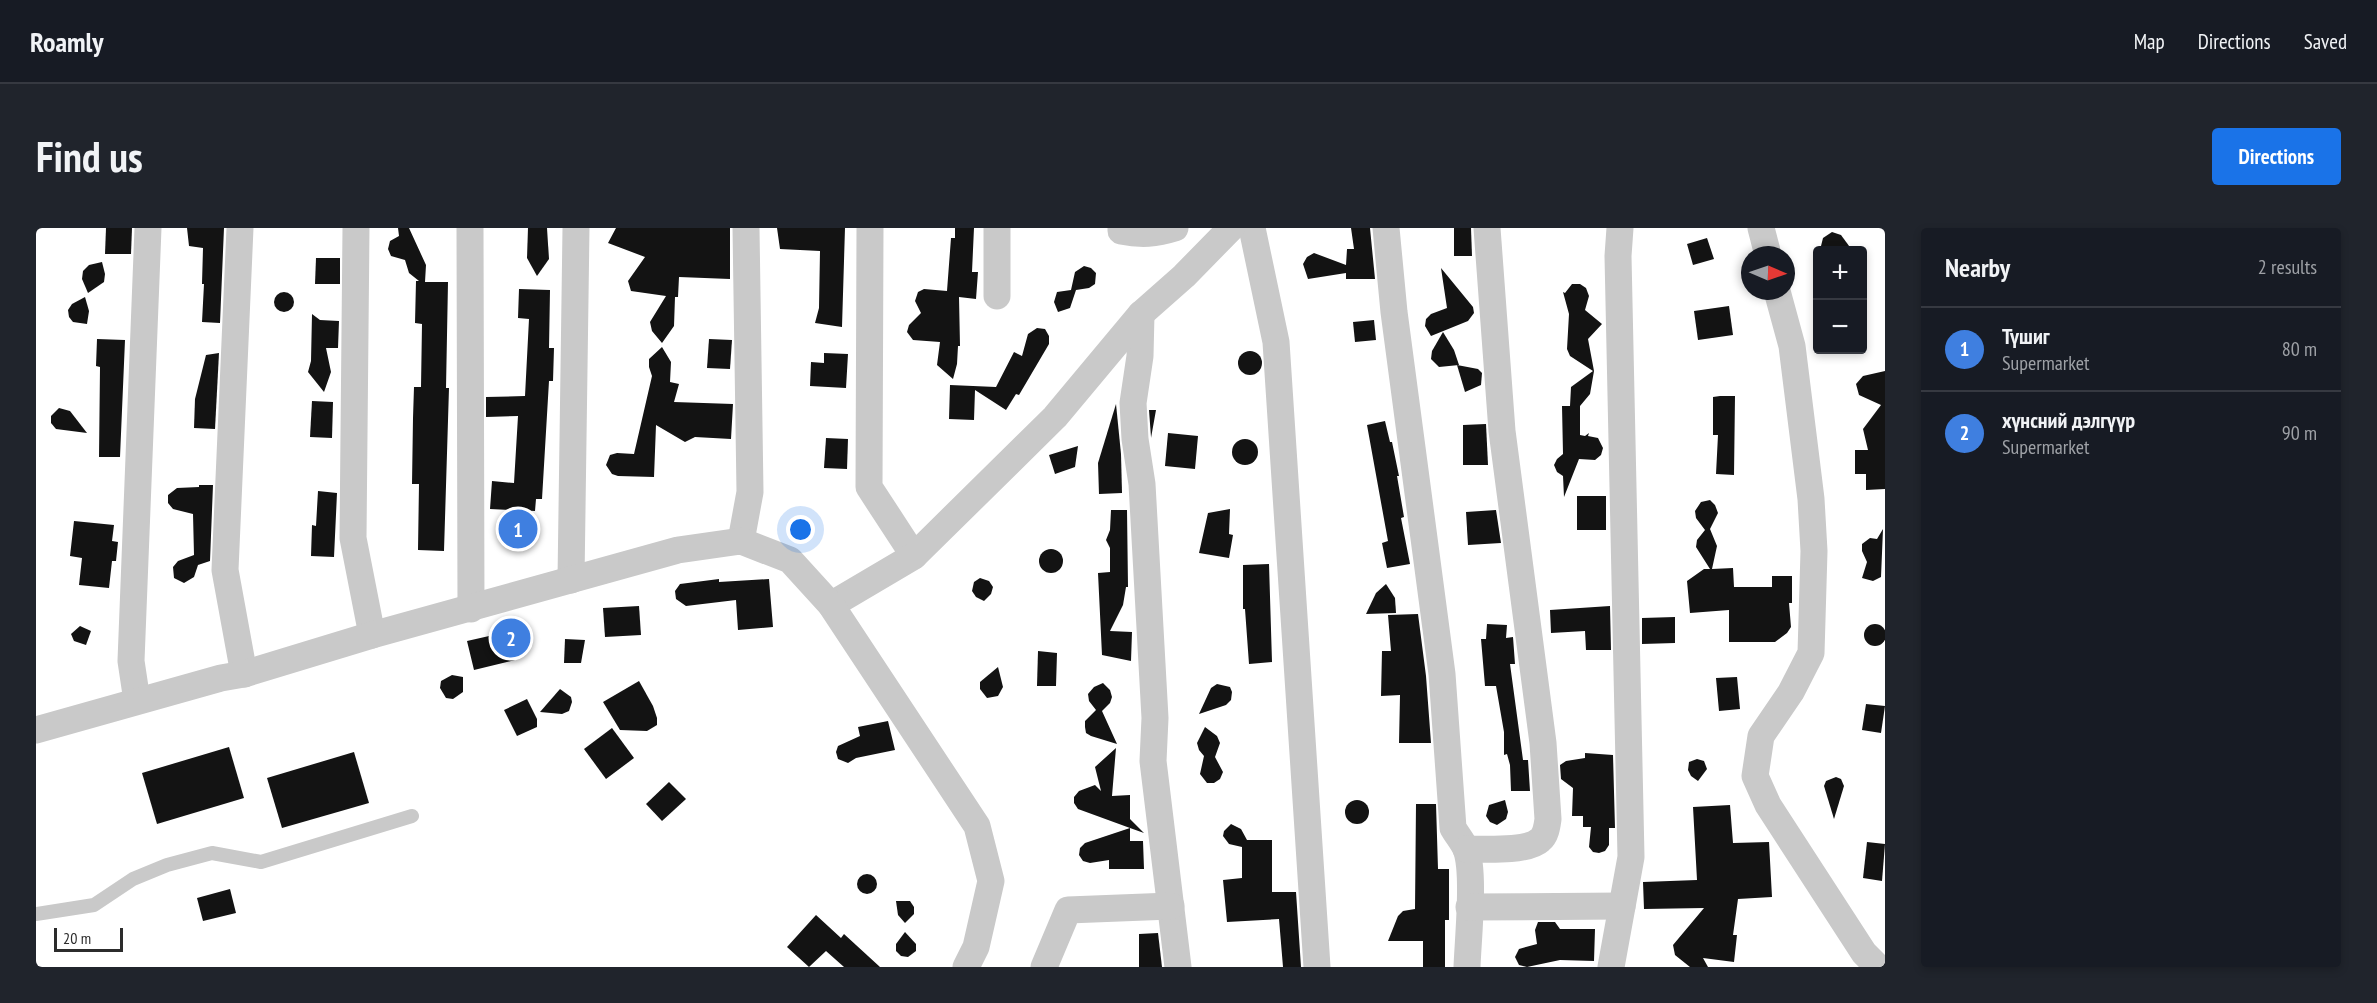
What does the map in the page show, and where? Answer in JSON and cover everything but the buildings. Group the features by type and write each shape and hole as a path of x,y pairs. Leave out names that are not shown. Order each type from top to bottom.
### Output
{"street":[{"path":"137,701 131,661 148,228"},
{"path":"240,228 225,570 243,674"},
{"path":"356,228 353,538 372,635"},
{"path":"470,228 471,609"},
{"path":"571,580 576,228"},
{"path":"741,541 750,492 746,228"},
{"path":"870,228 869,487 914,556"},
{"path":"997,228 997,296"},
{"path":"1121,228 1121,231 1136,234 1155,234 1175,228"},
{"path":"1184,276 1185,228"},
{"path":"831,605 914,556 1055,417 1141,314 1184,276 1231,228"},
{"path":"1252,228 1276,342 1309,810 1317,967"},
{"path":"1386,228 1394,312 1442,674 1454,828 1466,849 1469,860 1467,967"},
{"path":"1466,849 1530,846 1541,840 1548,819 1543,743 1502,431 1487,228"},
{"path":"1611,967 1631,857 1618,268 1620,228"},
{"path":"1761,228 1766,246"},
{"path":"1779,300 1792,346 1811,499 1814,551 1811,653 1791,692 1761,736 1755,776 1768,805 1864,953 1878,967"},
{"path":"1141,314 1140,356 1133,403 1134,430 1142,484 1155,718 1153,761 1178,967"},
{"path":"36,730 243,674 372,635 678,550 741,541 790,560 831,605 977,826 991,881 976,947 966,967"},
{"path":"1044,967 1068,909 1171,906"},
{"path":"1469,908 1622,906"}],"lane":[{"path":"36,914 94,905 133,879 167,865 212,853 261,862 412,816"}],"place":[{"name":"Түшиг","path":"518,529"},
{"name":"хүнсний дэлгүүр","path":"511,638"}]}
